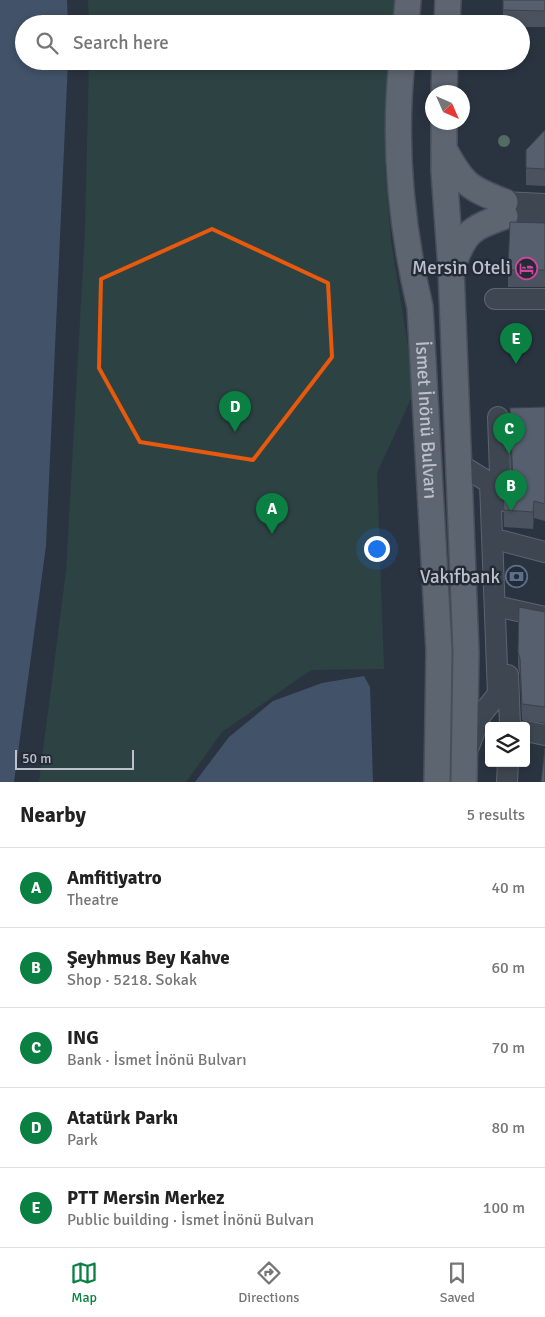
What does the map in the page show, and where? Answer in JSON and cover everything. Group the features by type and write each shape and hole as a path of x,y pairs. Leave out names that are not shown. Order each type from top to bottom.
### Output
{"main road":[{"path":"407,15 408,0"},
{"path":"447,15 448,0"},
{"name":"İsmet İnönü Bulvarı","path":"401,70 397,104 398,149 409,258 420,307 439,650 437,782"},
{"path":"444,85 445,70"},
{"name":"İsmet İnönü Bulvarı","path":"444,130 466,652 464,770"},
{"path":"444,148 458,176 474,190 505,209 476,226 462,242 451,268"}],"street":[{"path":"505,209 545,204"},
{"path":"505,209 545,219"},
{"path":"495,299 545,299"},
{"path":"498,417 510,722"},
{"path":"459,464 490,483 498,694 481,715 464,770"},
{"path":"503,541 545,552"},
{"path":"505,608 545,617"},
{"path":"530,732 545,735"},
{"path":"507,782 508,767"}],"highlighted area":[{"path":"212,229 328,283 332,357 253,460 140,442 99,368 101,279"}],"green space":[{"path":"88,0 397,0 396,15 89,15"},
{"path":"89,70 392,70 385,168 391,241 415,390 377,473 384,669 311,670 222,732 186,782 39,782 66,571 85,230"}],"water":[{"path":"0,0 67,0 68,15 15,15 15,70 68,70 46,546 14,782 0,782"},
{"path":"364,676 370,687 373,782 195,782 229,737 273,701 322,683"}],"building":[{"path":"503,0 545,0 545,11 503,10"},
{"path":"545,130 545,169 526,168 526,150"},
{"path":"510,222 545,223 545,270 508,270"},
{"path":"545,407 545,504 534,501 533,512 504,510 503,496 511,490 513,484 510,408"},
{"path":"519,607 545,612 545,707 522,704 520,658 518,652"},
{"path":"545,748 545,782 541,782"}],"place":[{"name":"Mersin Oteli","path":"527,268"},
{"name":"PTT Mersin Merkez","path":"516,364"},
{"name":"Atatürk Parkı","path":"235,432"},
{"name":"ING","path":"509,454"},
{"name":"Şeyhmus Bey Kahve","path":"511,511"},
{"name":"Amfitiyatro","path":"272,534"},
{"name":"Vakıfbank","path":"516,577"}]}
